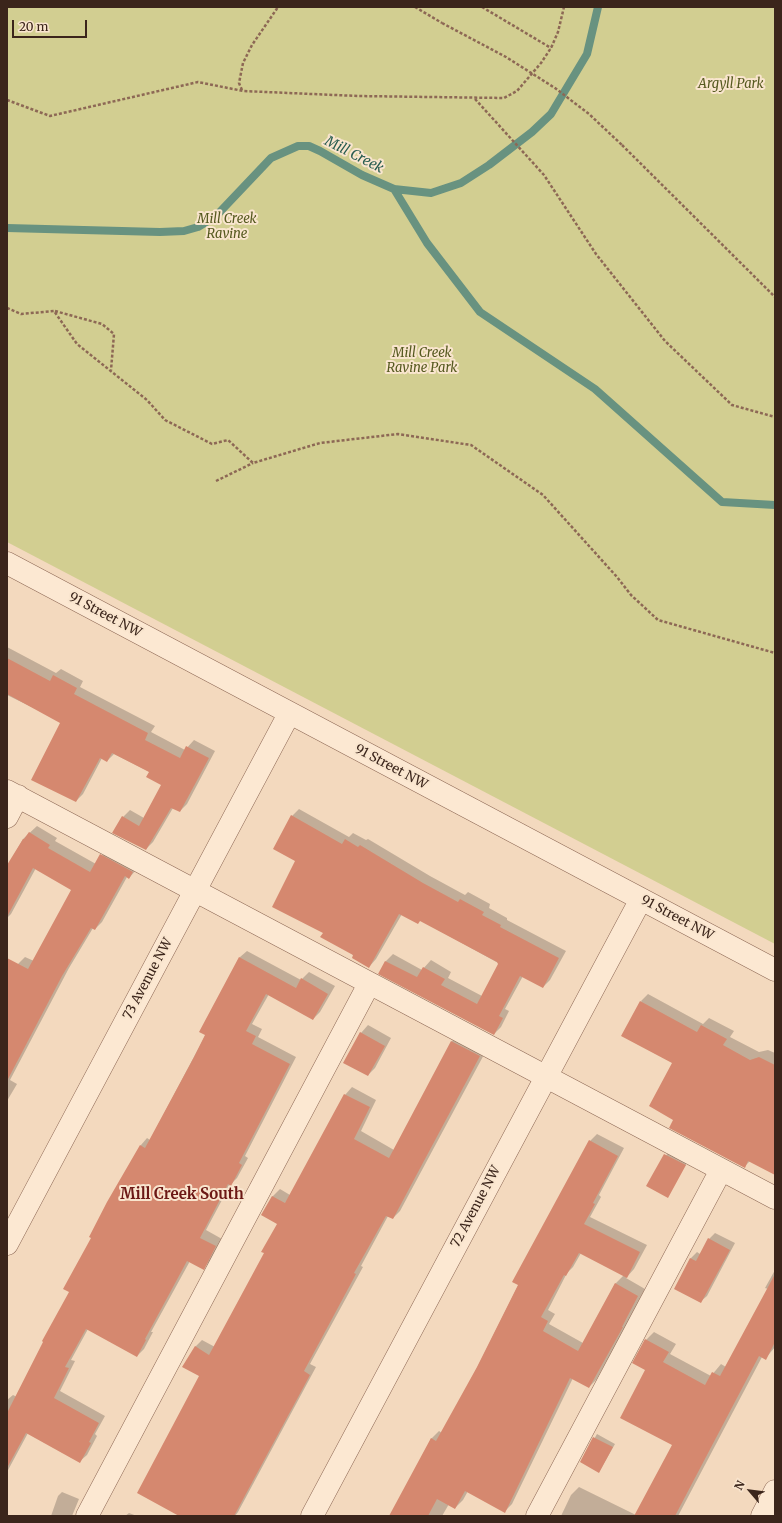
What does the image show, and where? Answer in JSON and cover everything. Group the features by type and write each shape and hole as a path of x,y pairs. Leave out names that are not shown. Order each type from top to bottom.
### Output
{"street":[{"name":"91 Street NW","path":"7,563 289,714 775,970"},
{"name":"73 Avenue NW","path":"7,1244 289,714"},
{"path":"7,817 12,794 775,1198"},
{"name":"72 Avenue NW","path":"312,1516 641,899"},
{"path":"87,1516 369,984"},
{"path":"537,1516 721,1170"},
{"path":"762,1516 775,1491"}],"path":[{"path":"243,91 239,82 244,63 252,45 278,7"},
{"path":"415,7 506,57 555,88 589,114 775,297"},
{"path":"482,7 551,48"},
{"path":"7,100 50,116 198,82 243,91 358,96 504,98 517,92 542,63 558,32 564,7"},
{"path":"475,98 544,175 596,254 665,342 732,405 775,417"},
{"path":"7,308 21,314 54,311 102,324 114,334 110,370"},
{"path":"54,311 77,344 147,400 165,420 212,444 228,440 253,463"},
{"path":"216,481 253,463 320,442 398,434 471,445 543,496 617,577 631,595 658,620 775,653"}],"green space":[{"name":"Mill Creek Ravine Park","path":"7,7 775,7 775,944 7,542"}],"building":[{"path":"7,658 50,681 53,675 77,688 74,694 148,733 145,740 180,758 186,746 209,758 180,812 171,808 146,850 112,833 122,816 139,826 161,785 146,777 149,772 112,753 107,762 100,758 76,802 31,780 60,723 7,694"},
{"path":"291,815 342,844 345,839 358,847 360,845 458,902 460,899 484,912 482,915 501,925 500,927 559,958 543,988 520,976 499,1016 503,1018 494,1035 378,974 385,961 417,977 423,967 445,979 441,985 477,1004 498,964 497,962 420,921 418,924 399,914 369,968 352,958 353,955 320,937 323,933 272,907 295,861 273,849"},
{"path":"29,832 50,845 48,848 90,872 100,854 133,872 129,879 125,876 95,930 91,928 62,976 7,1081 7,958 28,969 71,890 33,868 7,917 7,865"},
{"path":"239,957 296,988 301,978 328,994 313,1020 266,994 246,1031 256,1036 252,1044 290,1064 239,1163 242,1165 231,1186 228,1184 200,1238 216,1246 204,1270 187,1261 145,1339 146,1340 137,1357 86,1329 65,1367 69,1368 54,1398 99,1423 89,1442 91,1443 80,1463 26,1433 7,1468 7,1413 43,1342 42,1341 69,1292 63,1289 91,1238 89,1237 107,1202 140,1145 145,1148 194,1057 205,1035 199,1032"},
{"path":"640,1001 697,1032 701,1025 727,1039 723,1045 750,1060 759,1057 775,1065 775,1175 748,1161 745,1168 669,1128 673,1120 649,1106 672,1063 621,1036"},
{"path":"360,1032 385,1046 368,1076 343,1063"},
{"path":"451,1041 480,1056 393,1219 386,1216 354,1273 356,1274 304,1371 310,1375 234,1516 179,1516 137,1493 199,1376 182,1367 195,1346 209,1355 264,1253 261,1252 277,1224 261,1215 272,1196 285,1203 344,1094 370,1107 354,1139 389,1158"},
{"path":"589,1140 618,1156 593,1203 595,1204 584,1224 640,1252 627,1278 579,1253 566,1276 564,1275 541,1317 548,1321 543,1331 578,1351 615,1283 638,1296 623,1327 589,1388 570,1378 505,1513 465,1491 455,1509 437,1499 428,1516 389,1516 431,1438 436,1441 477,1367 518,1285 512,1282"},
{"path":"664,1154 686,1165 668,1198 646,1186"},
{"path":"708,1238 730,1250 701,1303 674,1289 690,1258 696,1261"},
{"path":"775,1274 775,1342 766,1360 759,1356 675,1516 634,1516 672,1445 620,1418 645,1370 632,1363 645,1339 669,1352 663,1362 705,1385 712,1372 720,1376"},
{"path":"593,1437 613,1447 599,1473 580,1462"}],"waterway":[{"name":"Mill Creek","path":"7,228 160,232 184,231 198,227 216,216 271,158 298,146 309,146 362,175 394,189 431,193 461,183 489,165 532,132 551,114 587,54 598,7"},
{"path":"394,189 427,243 480,312 595,389 722,502 775,505"}],"district":[{"name":"Mill Creek South","path":"182,1195"}],"park label":[{"name":"Argyll Park","path":"731,84"},
{"name":"Mill Creek Ravine","path":"227,226"}]}
